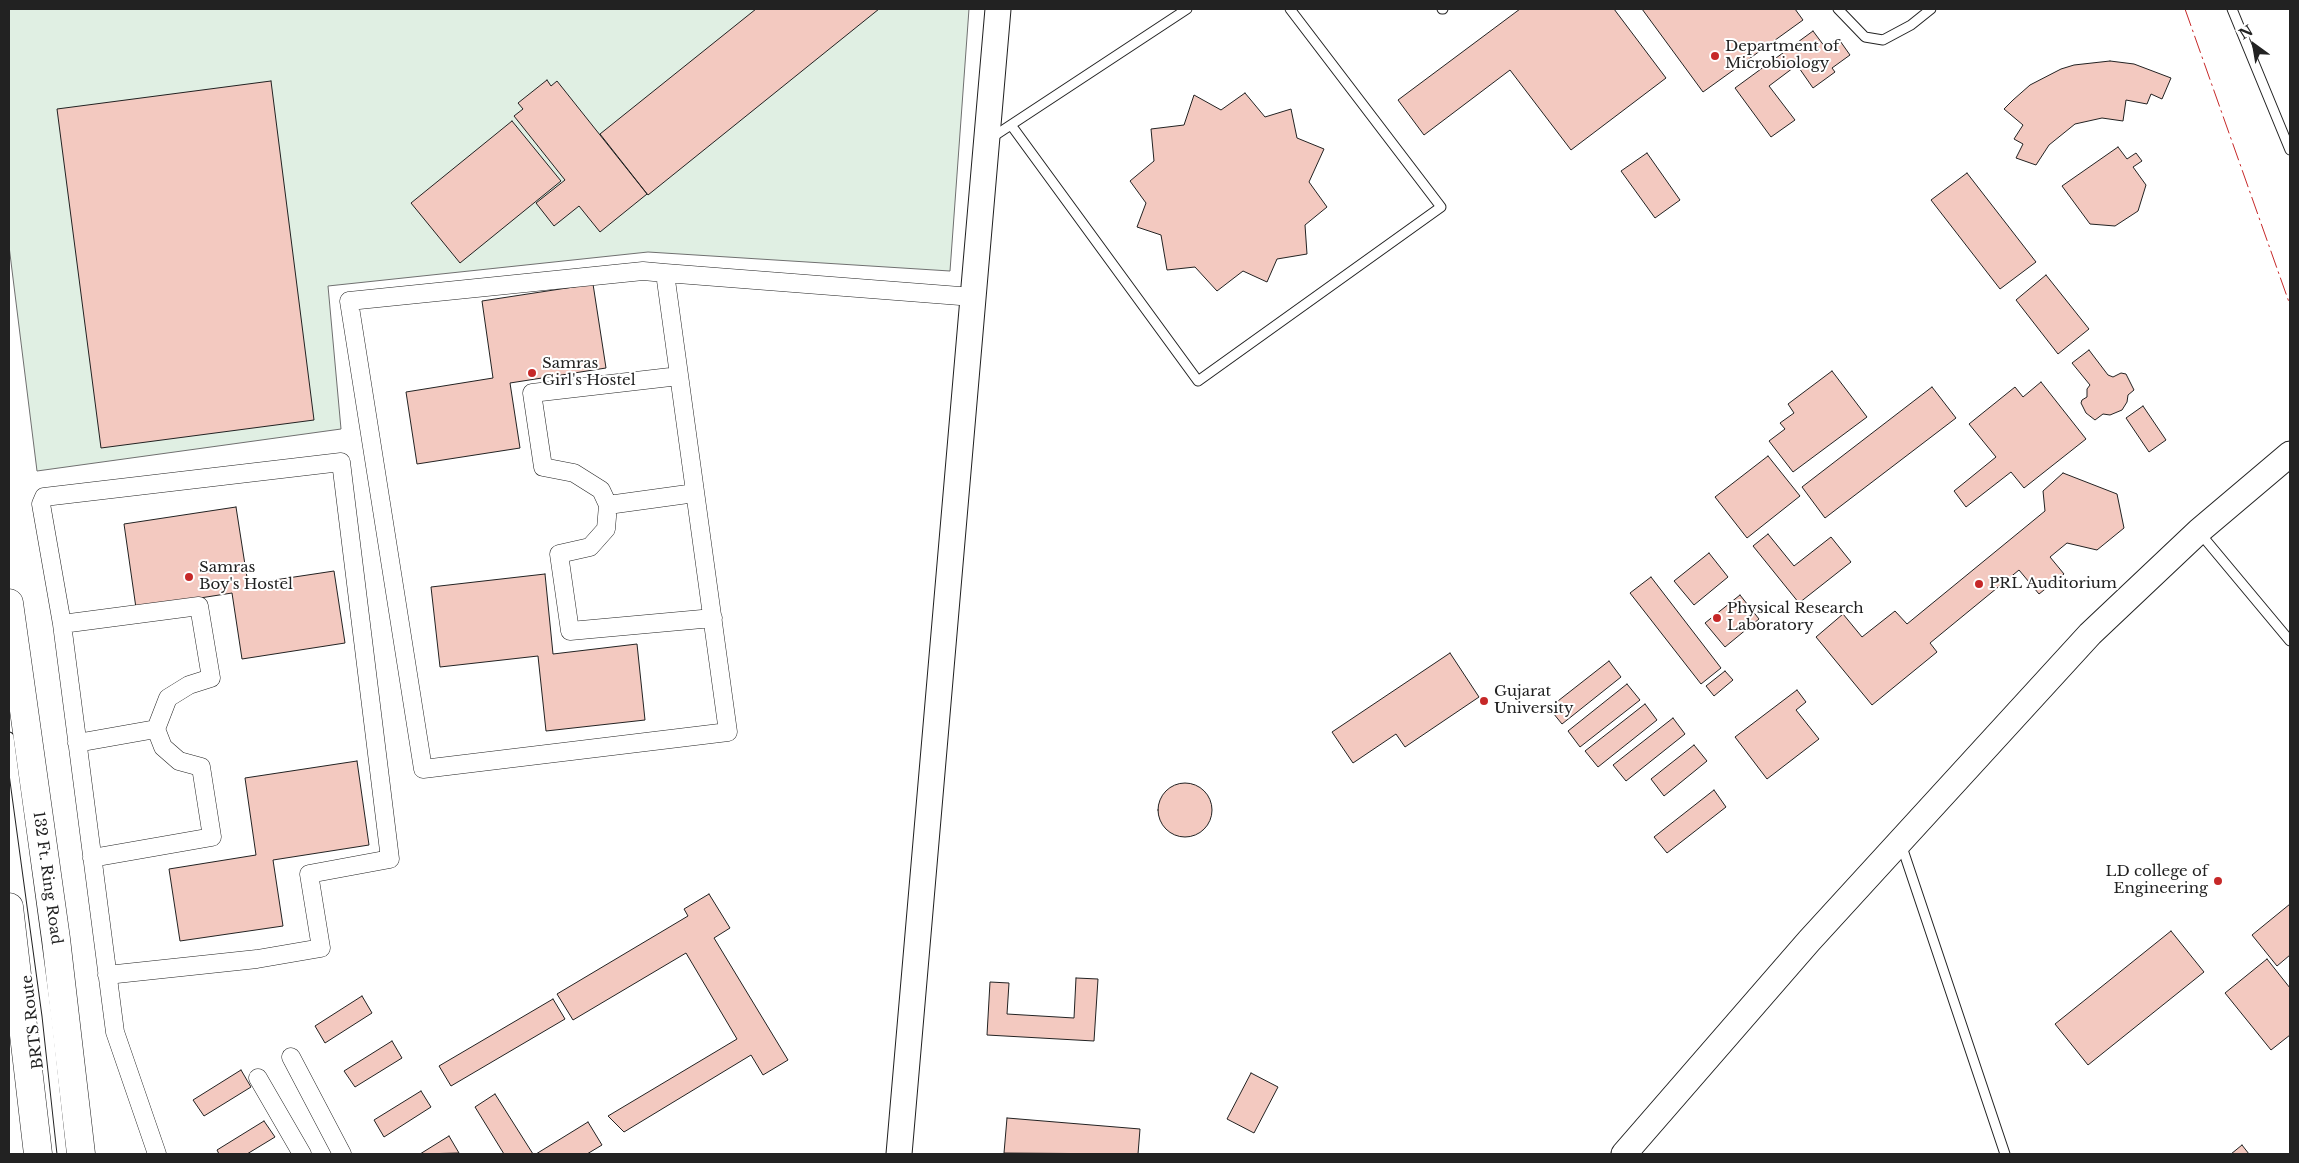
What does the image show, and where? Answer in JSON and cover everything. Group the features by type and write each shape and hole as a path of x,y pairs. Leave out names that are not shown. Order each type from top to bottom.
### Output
{"main road":[{"name":"132 Ft. Ring Road","path":"9,603 56,939 81,1154"},
{"path":"9,907 38,1154"}],"street":[{"path":"899,1154 998,9"},
{"path":"665,273 728,732 423,769 349,301 643,271 973,297"},
{"path":"679,376 532,392 543,467 574,473 601,490 608,505 606,529 590,547 559,554 570,631 713,618"},
{"path":"1624,1154 1809,942 2090,634 2199,531 2290,454"},
{"path":"108,976 257,958 321,948 309,874 390,859 341,462 44,497 40,504 62,624 115,1032 157,1154"},
{"path":"608,505 696,493"},
{"path":"62,624 199,606 211,678 189,685 168,698 156,729 163,747 179,761 201,767 212,837 92,858"},
{"path":"77,743 156,729"},
{"path":"291,1057 342,1154"},
{"path":"258,1078 302,1154"}],"lane":[{"path":"987,141 1187,9"},
{"path":"1011,125 1198,381 1441,206 1290,9"},
{"path":"1838,9 1865,37 1882,40 1911,26 1931,9"},
{"path":"2232,9 2290,150"},
{"path":"2199,531 2290,641"},
{"name":"BRTS Route","path":"9,737 47,1016 62,1154"},
{"path":"1900,842 2005,1154"}],"green space":[{"path":"9,9 969,9 950,271 648,252 328,286 341,429 37,471 9,246"}],"building":[{"path":"756,9 879,9 648,195 600,134"},
{"path":"1520,9 1614,9 1666,78 1571,150 1510,70 1424,135 1398,100"},
{"name":"Department of Microbiology","path":"1642,9 1795,9 1803,20 1703,92"},
{"path":"1813,31 1825,47 1838,38 1850,55 1832,68 1835,72 1813,88 1797,65 1769,86 1795,120 1771,137 1735,88"},
{"path":"2110,61 2134,64 2171,78 2162,99 2151,94 2147,104 2126,100 2123,121 2102,118 2075,124 2049,145 2036,165 2016,158 2023,144 2014,139 2023,125 2004,109 2030,85 2061,69 2074,65"},
{"path":"547,80 551,86 557,81 647,194 600,232 579,206 554,226 536,203 565,180 514,116 523,109 518,103"},
{"path":"271,81 314,420 101,448 57,109"},
{"path":"1245,93 1265,117 1291,109 1297,138 1324,149 1309,182 1327,207 1305,225 1307,254 1277,259 1267,282 1243,271 1217,291 1195,267 1167,270 1161,235 1137,227 1146,203 1130,181 1154,161 1151,129 1184,125 1194,95 1221,110"},
{"path":"512,121 561,181 460,263 411,203"},
{"path":"2118,147 2127,159 2136,153 2142,161 2133,167 2146,185 2138,211 2115,226 2090,224 2062,186"},
{"path":"1647,153 1680,200 1655,218 1621,171"},
{"path":"1967,173 2036,262 2000,289 1931,200"},
{"path":"2046,275 2089,329 2058,354 2016,300"},
{"name":"Samras Girl's Hostel","path":"593,284 606,368 510,383 520,448 417,464 406,392 493,378 482,301"},
{"path":"2089,350 2108,375 2113,377 2121,373 2126,374 2134,390 2128,395 2127,402 2122,410 2110,415 2103,414 2095,420 2086,413 2081,403 2087,397 2087,389 2090,385 2072,363"},
{"path":"1832,371 1867,417 1793,472 1769,441 1785,429 1780,423 1794,413 1788,404"},
{"path":"2041,382 2086,439 2024,488 2011,472 1966,507 1954,491 1996,457 1969,424 2015,387 2023,397"},
{"path":"1932,387 1956,418 1825,518 1802,487"},
{"path":"2143,406 2166,440 2149,452 2126,418"},
{"path":"1768,456 1800,496 1747,538 1715,497"},
{"name":"PRL Auditorium","path":"2063,473 2117,494 2124,528 2097,550 2067,543 2050,557 2064,574 2039,594 2019,570 1930,643 1937,652 1872,705 1816,637 1843,614 1862,637 1895,611 1907,624 2045,511 2043,491"},
{"name":"Samras Boy's Hostel","path":"236,507 248,584 334,571 345,643 242,659 232,593 136,608 124,524"},
{"path":"1768,534 1794,566 1831,537 1851,562 1799,603 1753,546"},
{"path":"1709,553 1728,577 1694,605 1674,581"},
{"path":"545,574 553,654 637,644 645,720 546,731 538,656 440,667 431,587"},
{"path":"1651,577 1721,668 1701,684 1630,593"},
{"path":"1740,595 1759,619 1725,647 1705,623"},
{"path":"1450,653 1479,697 1405,747 1396,734 1353,763 1332,732"},
{"path":"1609,661 1621,677 1562,724 1549,708"},
{"path":"1725,671 1733,680 1714,696 1706,686"},
{"path":"1627,684 1640,700 1580,747 1568,731"},
{"path":"1797,690 1806,702 1796,710 1819,739 1767,779 1735,737"},
{"path":"1645,704 1657,720 1598,767 1585,751"},
{"path":"1673,718 1685,734 1626,781 1613,765"},
{"path":"1694,745 1707,761 1664,796 1651,779"},
{"path":"357,761 369,845 273,860 283,926 180,941 169,869 256,855 245,778"},
{"path":"1180,783 1190,783 1200,787 1208,795 1212,810 1208,825 1200,833 1190,837 1180,837 1170,833 1162,825 1158,815 1158,805 1162,795 1170,787"},
{"path":"1714,790 1726,807 1667,853 1654,837"},
{"path":"709,894 730,928 714,938 788,1060 763,1075 751,1055 624,1132 608,1116 737,1039 686,953 573,1020 557,994 688,916 684,909"},
{"path":"2290,904 2290,955 2277,966 2252,935"},
{"path":"2171,931 2204,972 2088,1065 2055,1024"},
{"path":"2267,959 2290,988 2290,1035 2271,1050 2225,993"},
{"path":"1076,978 1098,979 1094,1041 987,1035 990,982 1009,983 1007,1014 1074,1018"},
{"path":"362,996 372,1013 325,1043 315,1026"},
{"path":"553,999 565,1019 451,1086 439,1066"},
{"path":"392,1041 402,1058 355,1087 344,1071"},
{"path":"241,1070 251,1087 204,1116 193,1100"},
{"path":"1251,1073 1278,1087 1254,1133 1227,1119"},
{"path":"421,1091 431,1107 384,1137 374,1120"},
{"path":"495,1094 533,1154 504,1154 475,1107"},
{"path":"1007,1118 1140,1129 1138,1154 1004,1153"},
{"path":"264,1121 275,1137 247,1154 219,1154 217,1150"},
{"path":"588,1122 602,1145 587,1154 536,1154"},
{"path":"449,1136 459,1153 420,1154"},
{"path":"2242,1145 2249,1154 2231,1154"}],"power":[{"path":"2185,9 2290,305"}],"place":[{"name":"Department of Microbiology","path":"1715,56"},
{"name":"Samras Girl's Hostel","path":"532,373"},
{"name":"Samras Boy's Hostel","path":"189,577"},
{"name":"PRL Auditorium","path":"1979,584"},
{"name":"Physical Research Laboratory","path":"1717,618"},
{"name":"Gujarat University","path":"1484,701"},
{"name":"LD college of Engineering","path":"2218,881"}]}
